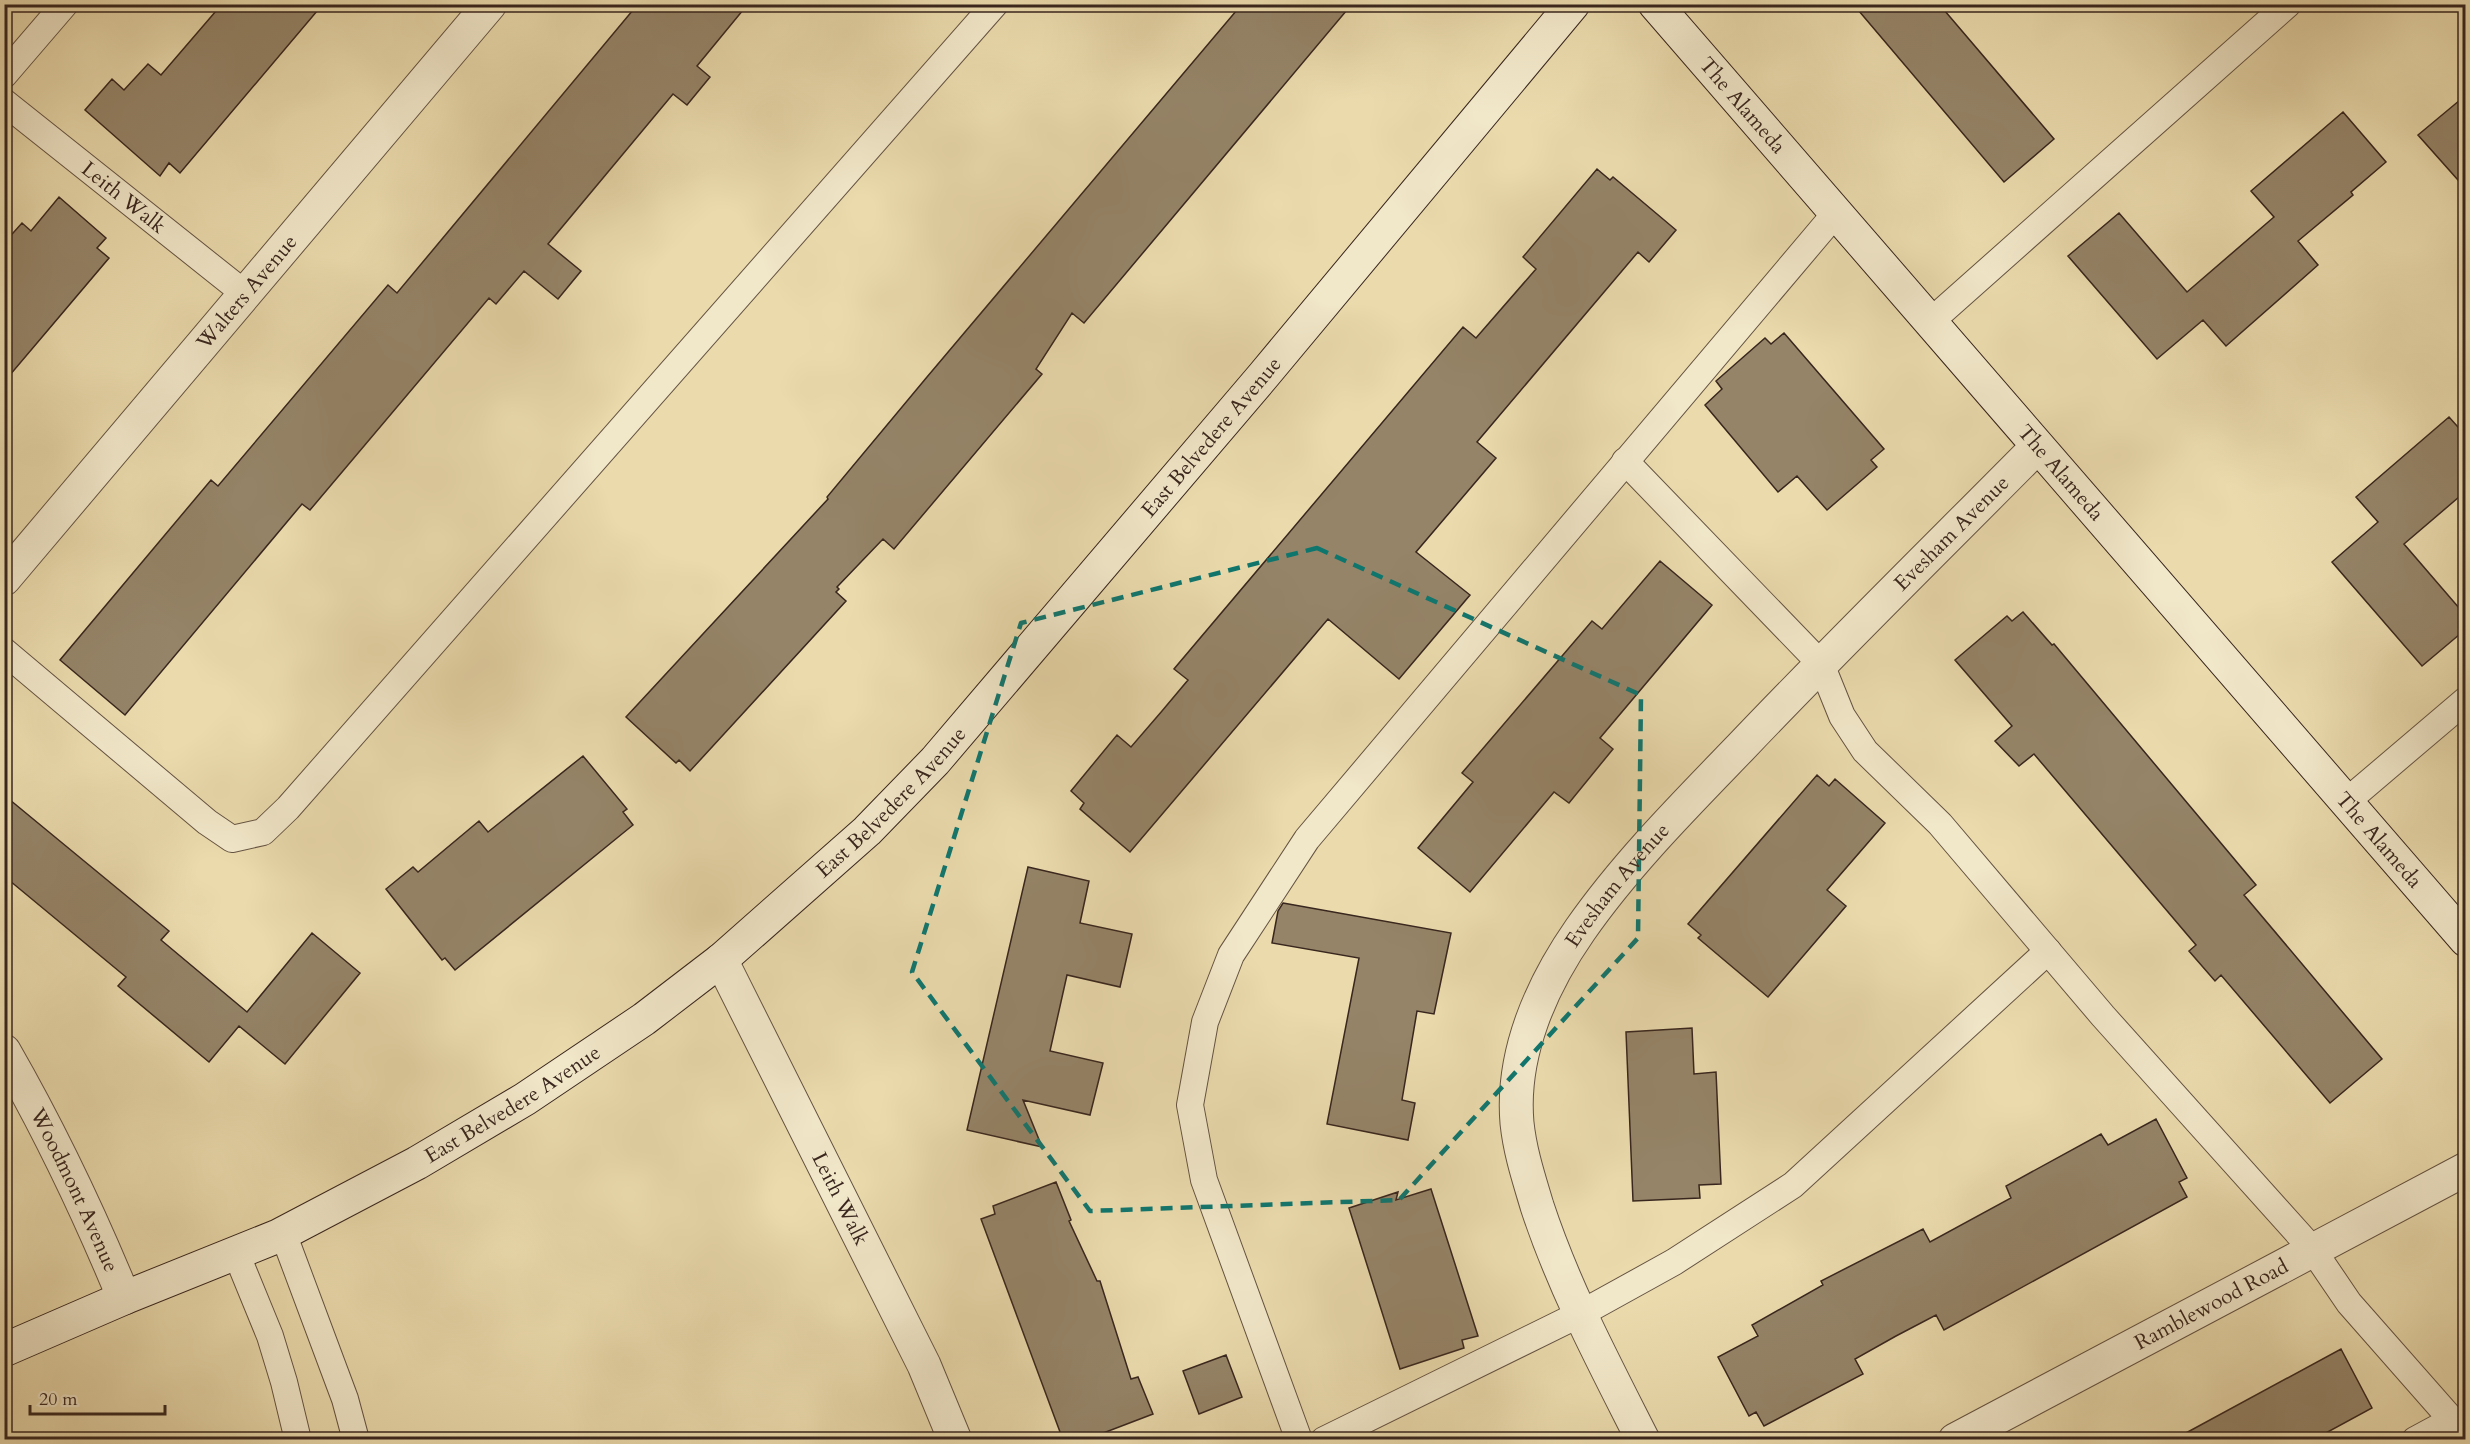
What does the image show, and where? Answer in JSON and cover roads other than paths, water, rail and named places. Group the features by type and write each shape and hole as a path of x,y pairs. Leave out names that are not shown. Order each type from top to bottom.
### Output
{"street":[{"name":"Walters Avenue","path":"4,579 490,4"},
{"name":"East Belvedere Avenue","path":"4,1350 284,1233 417,1163 525,1099 644,1019 721,960 867,831 935,761 1263,376 1573,4"},
{"name":"The Alameda","path":"1655,4 1929,323 2466,940"},
{"name":"Evesham Avenue","path":"1643,1440 1580,1314 1550,1245 1526,1172 1517,1123 1517,1072 1529,1026 1550,982 1579,932 1612,887 1704,786 1821,664 2037,447"},
{"name":"Leith Walk","path":"721,960 924,1365 955,1440"},
{"name":"Woodmont Avenue","path":"4,1051 42,1118 93,1222 124,1298"},
{"name":"Ramblewood Road","path":"1955,1440 2466,1169"}],"lane":[{"path":"4,75 65,4"},
{"path":"4,651 207,822 232,839 263,832 288,808 426,652 995,4"},
{"path":"1929,323 2288,4"},
{"name":"Leith Walk","path":"4,102 244,293"},
{"path":"1299,1440 1204,1180 1190,1105 1205,1023 1231,955 1307,839 1835,214"},
{"path":"1625,461 1821,664 1842,716 1865,751 1940,824 2103,1016 2313,1250 2349,1303 2459,1428 2415,1440"},
{"path":"2346,802 2466,700"},
{"path":"1324,1440 1580,1314 1674,1262 1792,1185 2048,951"},
{"path":"284,1233 345,1399 356,1440"},
{"path":"236,1253 270,1336 298,1440"}]}
